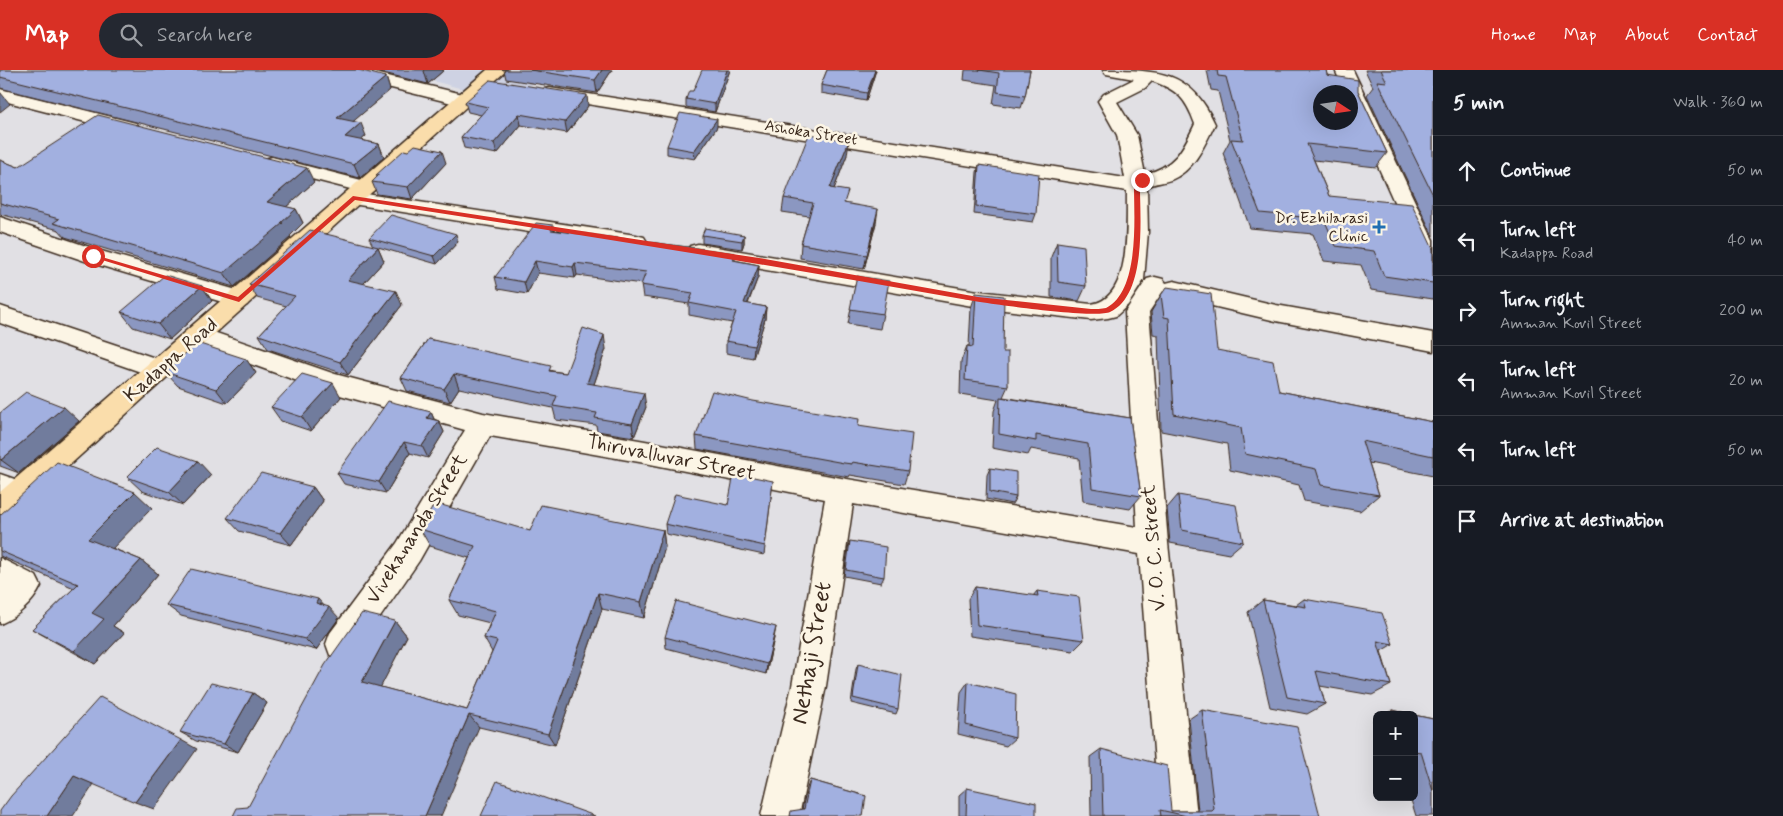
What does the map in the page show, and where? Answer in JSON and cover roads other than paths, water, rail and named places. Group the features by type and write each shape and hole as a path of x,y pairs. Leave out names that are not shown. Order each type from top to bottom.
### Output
{"main road":[{"name":"Kadappa Road","path":"6,496 199,336 464,100 495,79"}],"street":[{"path":"341,70 464,100"},
{"path":"1112,70 1150,72 1182,88 1195,100 1205,124 1188,159 1166,174 1142,180 1137,186"},
{"path":"1344,70 1433,264"},
{"path":"1143,282 1137,232 1137,186 1127,136 1107,101 1136,87 1150,72"},
{"name":"Ashoka Street","path":"532,90 1137,186"},
{"path":"0,94 145,131"},
{"path":"250,158 359,192 978,299 1091,312 1108,310 1143,282 1276,313 1433,342"},
{"path":"0,224 93,256 239,300"},
{"name":"V. O. C. Street","path":"1143,282 1137,312 1153,543 1178,816"},
{"path":"0,314 158,370"},
{"name":"Thiruvalluvar Street","path":"199,336 332,384 483,424 645,452 841,490 1153,543"},
{"name":"Vivekananda Street","path":"326,667 408,552 483,424"},
{"name":"Nethaji Street","path":"780,816 808,686 841,490"},
{"path":"0,572 25,586 0,610"}],"place":[{"name":"Dr. Ezhilarasi Clinic","path":"1379,227"}]}
